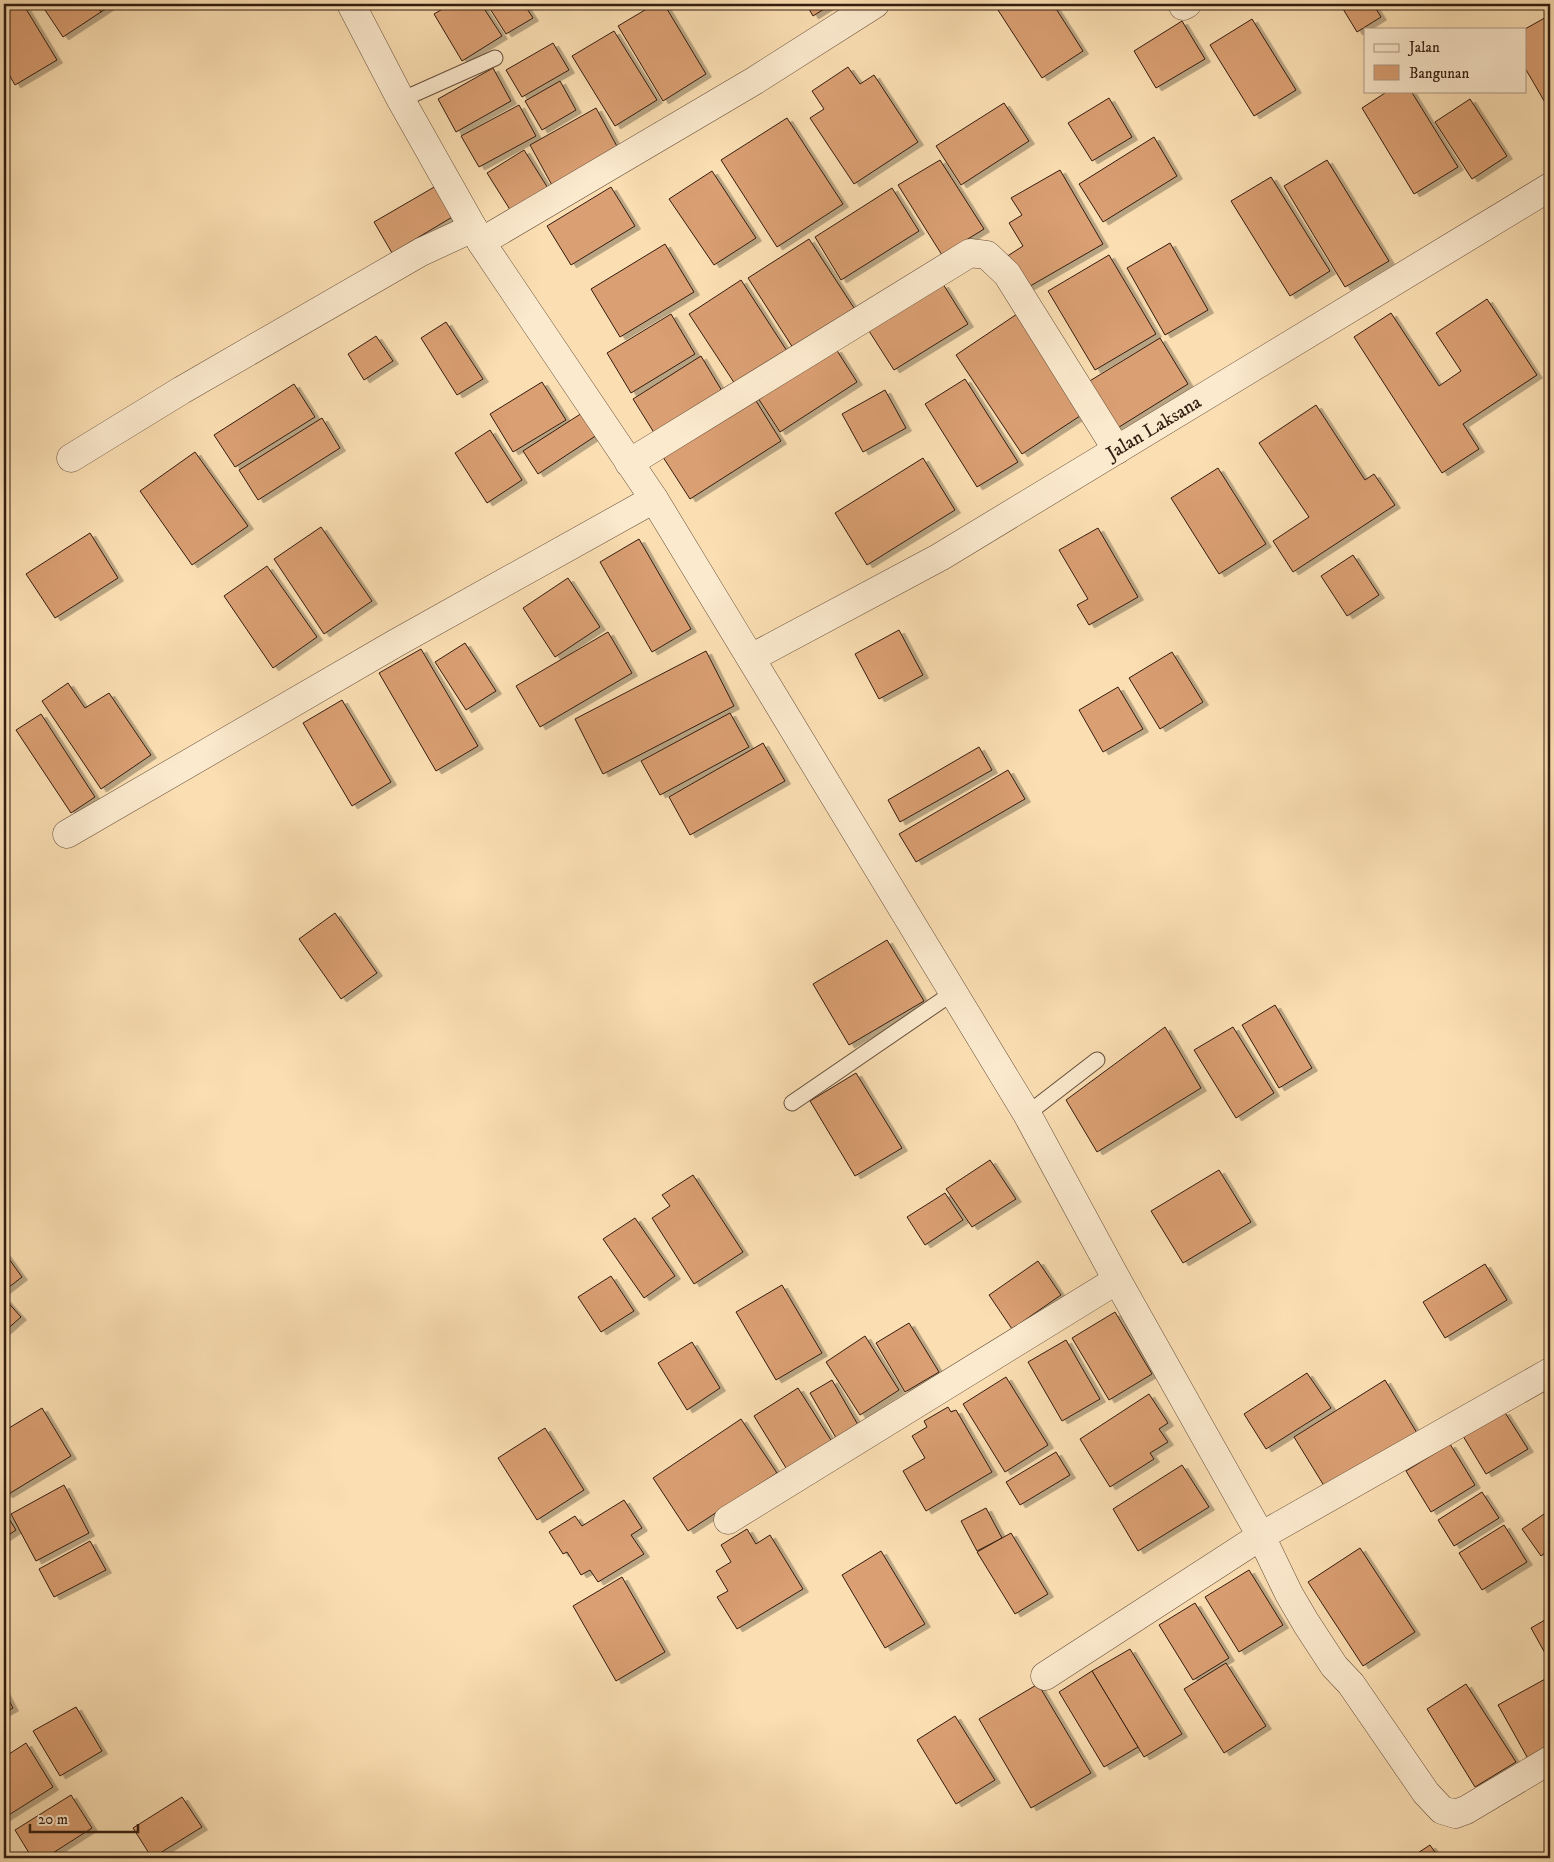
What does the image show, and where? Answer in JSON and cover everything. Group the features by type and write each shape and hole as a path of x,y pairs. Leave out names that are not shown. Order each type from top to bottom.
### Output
{"street":[{"path":"350,4 401,100 477,235 654,499 1027,1114 1117,1280 1261,1536 1289,1594 1334,1666 1351,1684 1426,1793 1442,1810 1455,1814 1466,1810 1550,1760"},
{"path":"71,458 182,390 412,257 477,235 754,82 875,4"},
{"name":"Jalan Laksana","path":"751,658 940,557 1550,187"},
{"path":"629,463 970,253 987,255 997,262 1007,274 1117,450"},
{"path":"67,834 396,643 654,499"},
{"path":"728,1520 1117,1280"},
{"path":"1045,1676 1261,1536 1550,1372"}],"lane":[{"path":"401,100 495,58"},
{"path":"792,1103 954,992"},
{"path":"1027,1114 1097,1060"}],"building":[{"path":"11,4 23,4 57,60 15,85 4,66 4,8"},
{"path":"41,4 95,4 101,12 63,37"},
{"path":"95,4 113,4 101,12"},
{"path":"451,4 481,4 502,36 462,61 434,14"},
{"path":"487,4 524,4 533,18 506,34"},
{"path":"655,4 664,4 706,74 663,101 618,26"},
{"path":"806,4 832,4 813,16"},
{"path":"1001,4 1053,4 1083,51 1042,78 996,7"},
{"path":"1340,4 1373,4 1381,17 1357,32"},
{"path":"1550,15 1550,111 1526,70 1526,28"},
{"path":"1252,19 1296,90 1254,116 1210,45"},
{"path":"1182,21 1205,59 1156,88 1134,51"},
{"path":"614,31 657,100 615,126 572,56"},
{"path":"553,43 569,70 522,97 506,70"},
{"path":"848,67 860,84 874,75 918,142 854,184 810,118 824,109 812,91"},
{"path":"493,68 511,101 456,132 438,99"},
{"path":"560,81 576,110 542,130 525,101"},
{"path":"1386,92 1412,92 1458,167 1414,194 1362,108"},
{"path":"1109,98 1132,137 1092,161 1068,123"},
{"path":"1470,99 1507,156 1472,179 1435,122"},
{"path":"1004,103 1029,141 961,185 936,146"},
{"path":"519,105 536,136 479,167 461,136"},
{"path":"596,108 619,150 553,187 530,145"},
{"path":"787,118 843,204 777,247 721,160"},
{"path":"1154,137 1177,176 1103,222 1079,184"},
{"path":"524,150 551,193 514,216 487,173"},
{"path":"940,160 984,229 942,255 898,185"},
{"path":"1327,160 1389,261 1345,287 1284,186"},
{"path":"1060,170 1103,244 1025,289 1006,257 1023,246 1009,223 1022,215 1011,198"},
{"path":"712,171 756,238 714,265 669,199"},
{"path":"1271,177 1330,271 1290,296 1231,201"},
{"path":"436,186 454,216 392,253 374,222"},
{"path":"611,187 635,226 571,265 547,226"},
{"path":"892,188 919,231 841,280 815,237"},
{"path":"809,239 856,311 795,351 748,278"},
{"path":"1170,243 1208,310 1165,335 1127,268"},
{"path":"665,244 694,292 620,337 591,289"},
{"path":"1109,255 1156,334 1095,370 1048,291"},
{"path":"741,280 787,351 735,384 689,314"},
{"path":"943,284 968,324 894,370 869,331"},
{"path":"1487,299 1537,375 1463,424 1479,449 1442,473 1354,337 1391,313 1439,386 1461,371 1436,333"},
{"path":"671,314 695,354 631,393 607,353"},
{"path":"1017,314 1083,414 1022,454 956,355"},
{"path":"446,322 483,379 457,395 421,338"},
{"path":"376,336 393,361 364,380 348,354"},
{"path":"1160,338 1188,384 1116,429 1088,382"},
{"path":"836,349 857,382 780,432 758,398"},
{"path":"701,356 725,396 658,439 633,399"},
{"path":"965,379 1018,462 977,487 925,404"},
{"path":"542,382 566,420 513,452 490,414"},
{"path":"294,384 315,417 235,467 214,435"},
{"path":"885,390 906,428 863,452 842,414"},
{"path":"753,396 781,441 690,499 661,454"},
{"path":"1316,405 1365,480 1374,474 1395,505 1293,572 1273,541 1309,517 1259,443"},
{"path":"582,413 597,435 538,474 523,451"},
{"path":"322,418 340,448 258,500 239,470"},
{"path":"490,430 522,480 487,503 455,453"},
{"path":"195,452 248,526 192,565 140,491"},
{"path":"923,458 955,510 867,565 835,513"},
{"path":"1218,468 1266,544 1219,574 1171,498"},
{"path":"321,527 372,601 324,634 274,559"},
{"path":"1098,528 1138,597 1089,625 1077,605 1088,599 1059,550"},
{"path":"90,533 118,578 55,618 26,574"},
{"path":"639,539 691,629 652,652 600,562"},
{"path":"1353,555 1379,595 1347,616 1321,576"},
{"path":"267,566 317,637 273,668 224,596"},
{"path":"568,578 600,627 555,657 523,608"},
{"path":"899,630 923,675 879,699 855,654"},
{"path":"608,632 632,673 540,727 516,686"},
{"path":"465,643 496,691 466,710 435,662"},
{"path":"421,649 478,746 436,771 379,673"},
{"path":"706,651 734,706 603,774 575,719"},
{"path":"1172,652 1203,702 1160,729 1129,678"},
{"path":"68,683 85,708 109,693 151,755 101,789 42,701"},
{"path":"1118,687 1143,729 1103,752 1079,710"},
{"path":"342,700 391,782 352,806 303,723"},
{"path":"730,713 749,747 660,795 641,761"},
{"path":"41,714 95,797 71,813 16,730"},
{"path":"763,743 785,781 690,835 669,797"},
{"path":"979,747 992,770 900,822 888,800"},
{"path":"1008,770 1025,799 916,862 899,834"},
{"path":"335,913 377,973 341,999 299,939"},
{"path":"887,940 924,1001 849,1045 813,984"},
{"path":"1275,1005 1312,1068 1279,1088 1242,1025"},
{"path":"1165,1027 1201,1088 1097,1152 1066,1100"},
{"path":"1233,1027 1274,1093 1236,1118 1194,1050"},
{"path":"856,1073 902,1148 855,1176 810,1101"},
{"path":"990,1160 1016,1199 972,1227 946,1189"},
{"path":"1219,1170 1251,1222 1183,1263 1151,1211"},
{"path":"693,1175 743,1252 694,1284 652,1218 670,1206 662,1195"},
{"path":"945,1193 963,1220 925,1245 907,1217"},
{"path":"635,1218 675,1276 644,1298 603,1239"},
{"path":"4,1252 22,1277 4,1291"},
{"path":"1038,1261 1061,1295 1012,1329 989,1295"},
{"path":"1485,1264 1507,1300 1445,1338 1423,1302"},
{"path":"611,1276 634,1311 601,1332 578,1297"},
{"path":"782,1285 822,1353 776,1380 736,1312"},
{"path":"4,1298 21,1317 4,1332"},
{"path":"1115,1312 1152,1374 1109,1400 1072,1338"},
{"path":"909,1323 939,1372 905,1392 876,1343"},
{"path":"865,1336 899,1390 860,1415 826,1362"},
{"path":"1066,1340 1100,1399 1062,1421 1028,1362"},
{"path":"692,1342 720,1388 687,1410 658,1363"},
{"path":"1307,1373 1331,1408 1266,1449 1244,1414"},
{"path":"1006,1377 1048,1445 1005,1472 963,1404"},
{"path":"832,1380 861,1430 839,1443 810,1393"},
{"path":"1385,1380 1417,1433 1326,1489 1294,1437"},
{"path":"798,1388 836,1448 791,1476 754,1416"},
{"path":"1149,1394 1168,1423 1159,1429 1168,1442 1150,1453 1154,1459 1110,1487 1080,1439"},
{"path":"948,1407 951,1412 956,1410 992,1472 926,1511 903,1471 925,1458 912,1436 927,1427 924,1421"},
{"path":"42,1408 71,1456 7,1495 4,1491 4,1431"},
{"path":"1504,1411 1528,1449 1486,1474 1463,1436"},
{"path":"741,1419 777,1473 688,1531 653,1478"},
{"path":"545,1428 584,1490 537,1520 498,1458"},
{"path":"1450,1444 1475,1485 1431,1512 1406,1471"},
{"path":"1056,1452 1070,1475 1020,1505 1006,1482"},
{"path":"1182,1465 1209,1507 1138,1551 1113,1509"},
{"path":"64,1485 89,1533 36,1561 11,1514"},
{"path":"1482,1492 1499,1518 1454,1546 1438,1520"},
{"path":"624,1500 642,1528 631,1535 644,1554 598,1582 590,1570 581,1575 567,1552 563,1554 549,1532 575,1516 582,1526"},
{"path":"986,1508 1002,1538 977,1551 961,1521"},
{"path":"1550,1510 1550,1549 1541,1556 1522,1529"},
{"path":"4,1511 16,1530 4,1538"},
{"path":"1504,1525 1527,1562 1482,1590 1459,1553"},
{"path":"747,1529 756,1544 770,1535 803,1589 737,1629 717,1597 728,1591 716,1571 731,1562 721,1545"},
{"path":"1011,1533 1048,1594 1015,1614 977,1552"},
{"path":"90,1541 106,1570 54,1597 39,1569"},
{"path":"1360,1548 1415,1632 1363,1666 1308,1582"},
{"path":"881,1551 925,1624 885,1648 842,1575"},
{"path":"1249,1570 1283,1625 1239,1652 1205,1597"},
{"path":"622,1577 665,1652 616,1681 573,1606"},
{"path":"1195,1603 1229,1658 1193,1680 1159,1625"},
{"path":"1550,1617 1550,1662 1531,1628"},
{"path":"1130,1649 1182,1734 1144,1757 1092,1671"},
{"path":"1226,1663 1266,1726 1224,1753 1184,1689"},
{"path":"1092,1671 1138,1747 1104,1767 1059,1692"},
{"path":"1547,1678 1550,1683 1550,1753 1531,1764 1498,1705"},
{"path":"1038,1684 1091,1773 1031,1808 979,1719"},
{"path":"1466,1684 1516,1762 1475,1787 1427,1709"},
{"path":"4,1691 13,1708 4,1713"},
{"path":"76,1707 102,1751 60,1776 33,1731"},
{"path":"955,1716 995,1780 956,1804 917,1740"},
{"path":"26,1743 53,1787 4,1818 4,1752 6,1756"},
{"path":"71,1795 92,1828 45,1858 32,1858 15,1830"},
{"path":"182,1797 202,1827 152,1858 133,1828"},
{"path":"1430,1845 1439,1858 1410,1858"}]}
